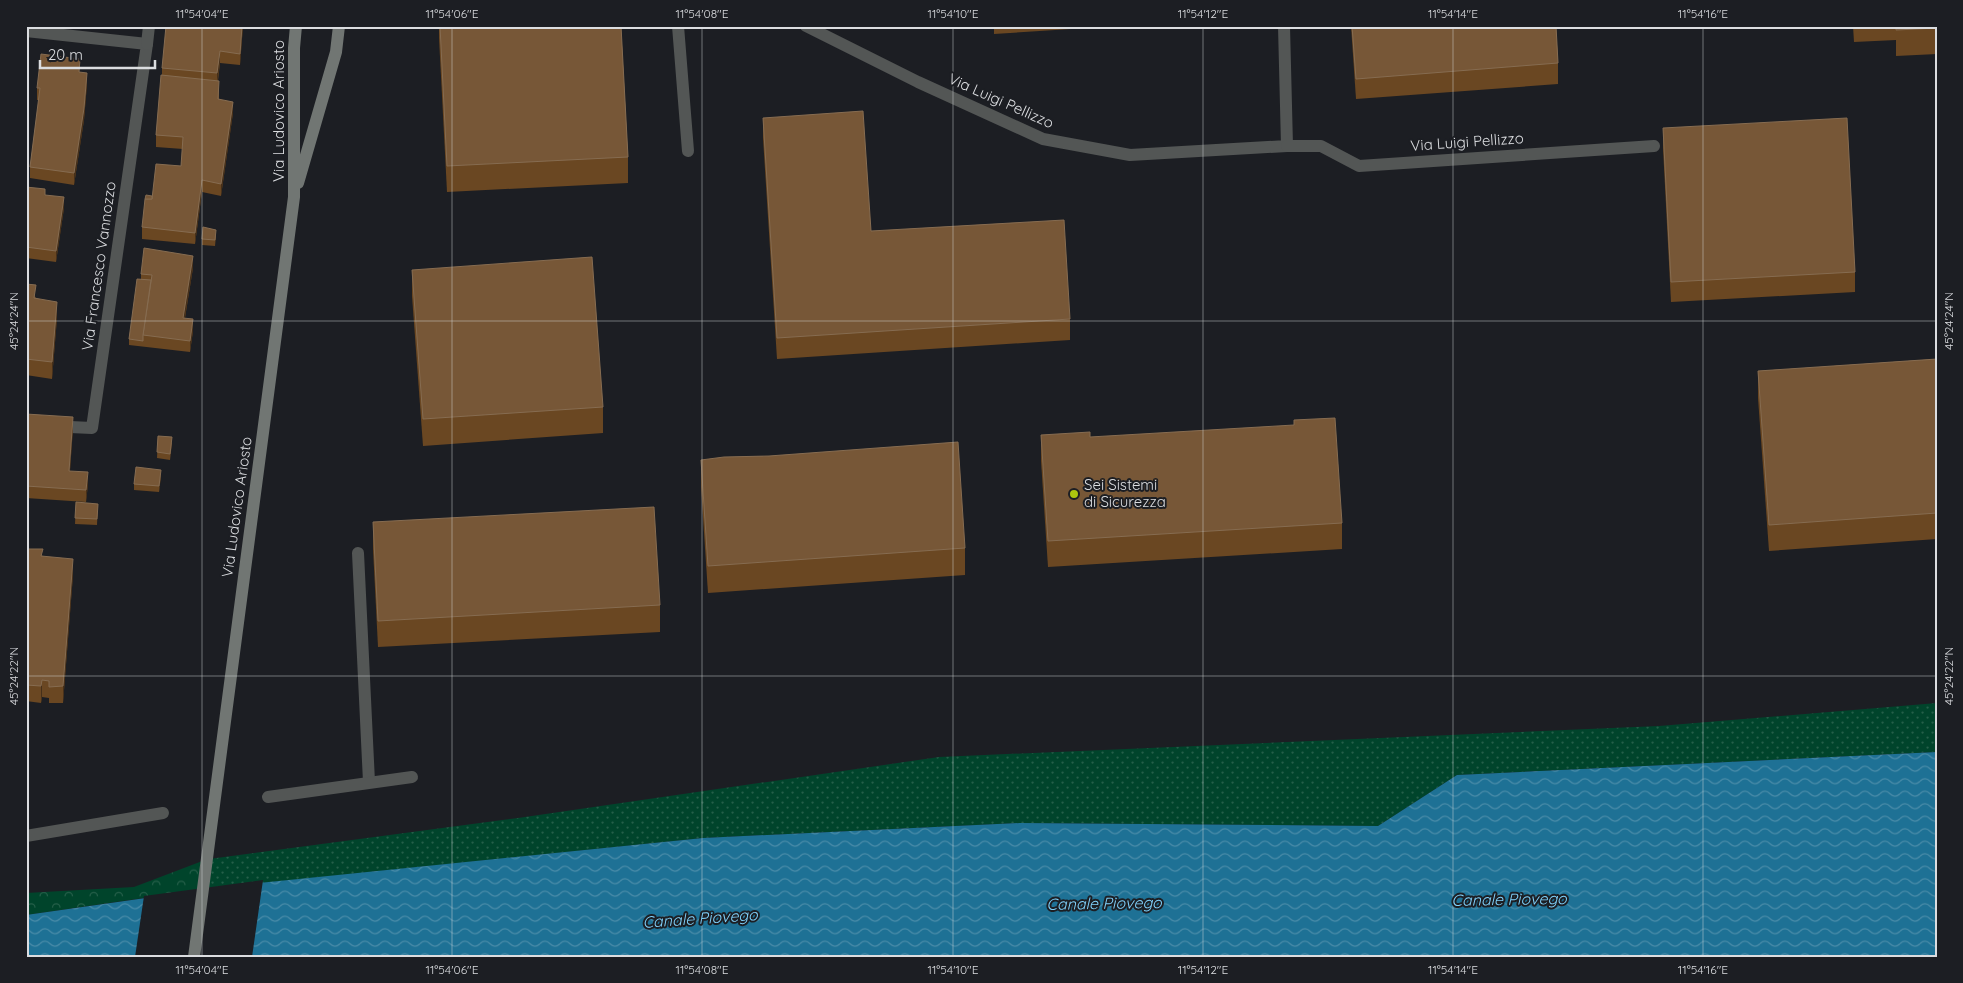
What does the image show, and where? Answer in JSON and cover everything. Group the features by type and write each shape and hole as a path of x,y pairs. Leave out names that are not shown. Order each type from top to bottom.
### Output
{"main road":[{"name":"Via Ludovico Ariosto","path":"194,957 294,197 294,48 296,26"},
{"name":"Via Ludovico Ariosto","path":"294,197 336,52 339,26"}],"street":[{"name":"Via Francesco Vannozzo","path":"26,424 92,428 149,26"},
{"path":"678,26 688,151"},
{"name":"Via Luigi Pellizzo","path":"806,26 918,82 1043,139 1130,155 1287,146 1320,146 1359,166 1654,146"},
{"path":"1284,26 1287,146"},
{"path":"26,31 147,44"},
{"path":"358,553 369,782"},
{"path":"268,797 412,777"},
{"path":"26,836 163,813"}],"green space":[{"path":"1937,703 1937,752 1457,775 1378,826 1020,823 703,838 205,889 209,859 518,818 939,757 1659,726"},
{"path":"205,860 205,889 26,915 26,893 134,887"}],"water":[{"name":"Canale Piovego","path":"1937,752 1937,957 26,957 26,915 230,886 703,838 1020,823 1378,826 1457,775"}],"pier":[{"path":"263,880 252,957 135,957 144,896"}],"building":[{"path":"166,26 242,26 240,54 220,51 217,73 162,68"},
{"path":"440,26 621,26 628,157 447,166"},
{"path":"1352,26 1556,26 1558,63 1356,79"},
{"path":"1896,26 1937,26 1937,28 1896,30"},
{"path":"41,54 80,59 79,72 87,73 84,108 74,173 30,167 40,88 37,88"},
{"path":"161,75 219,81 218,99 233,102 221,184 202,180 195,233 142,227 145,199 152,199 156,164 181,166 183,137 156,135"},
{"path":"863,111 871,231 1064,220 1070,319 777,338 763,118"},
{"path":"1847,118 1855,272 1671,282 1663,128"},
{"path":"26,187 45,189 45,195 64,197 56,251 26,247"},
{"path":"146,195 152,196 152,199 145,199"},
{"path":"203,227 216,230 215,240 202,239"},
{"path":"144,248 193,256 183,318 193,319 190,341 143,335 152,275 141,274"},
{"path":"592,257 603,407 423,419 412,270"},
{"path":"137,279 151,280 143,341 129,339"},
{"path":"26,284 36,285 34,298 57,302 52,362 26,359"},
{"path":"1937,359 1937,513 1769,525 1758,371"},
{"path":"26,414 73,417 69,471 88,472 86,490 26,486"},
{"path":"1335,418 1342,523 1048,541 1041,435 1090,432 1090,437 1294,425 1294,420"},
{"path":"158,436 172,437 170,454 157,452"},
{"path":"958,442 965,548 708,566 701,460"},
{"path":"136,467 161,470 159,486 134,484"},
{"path":"76,502 98,504 97,519 75,518"},
{"path":"654,507 660,605 378,621 373,522"},
{"path":"26,549 43,549 41,556 73,559 63,686 49,687 49,681 42,680 41,686 26,685"}],"place":[{"name":"Sei Sistemi di Sicurezza","path":"1074,494"}]}
